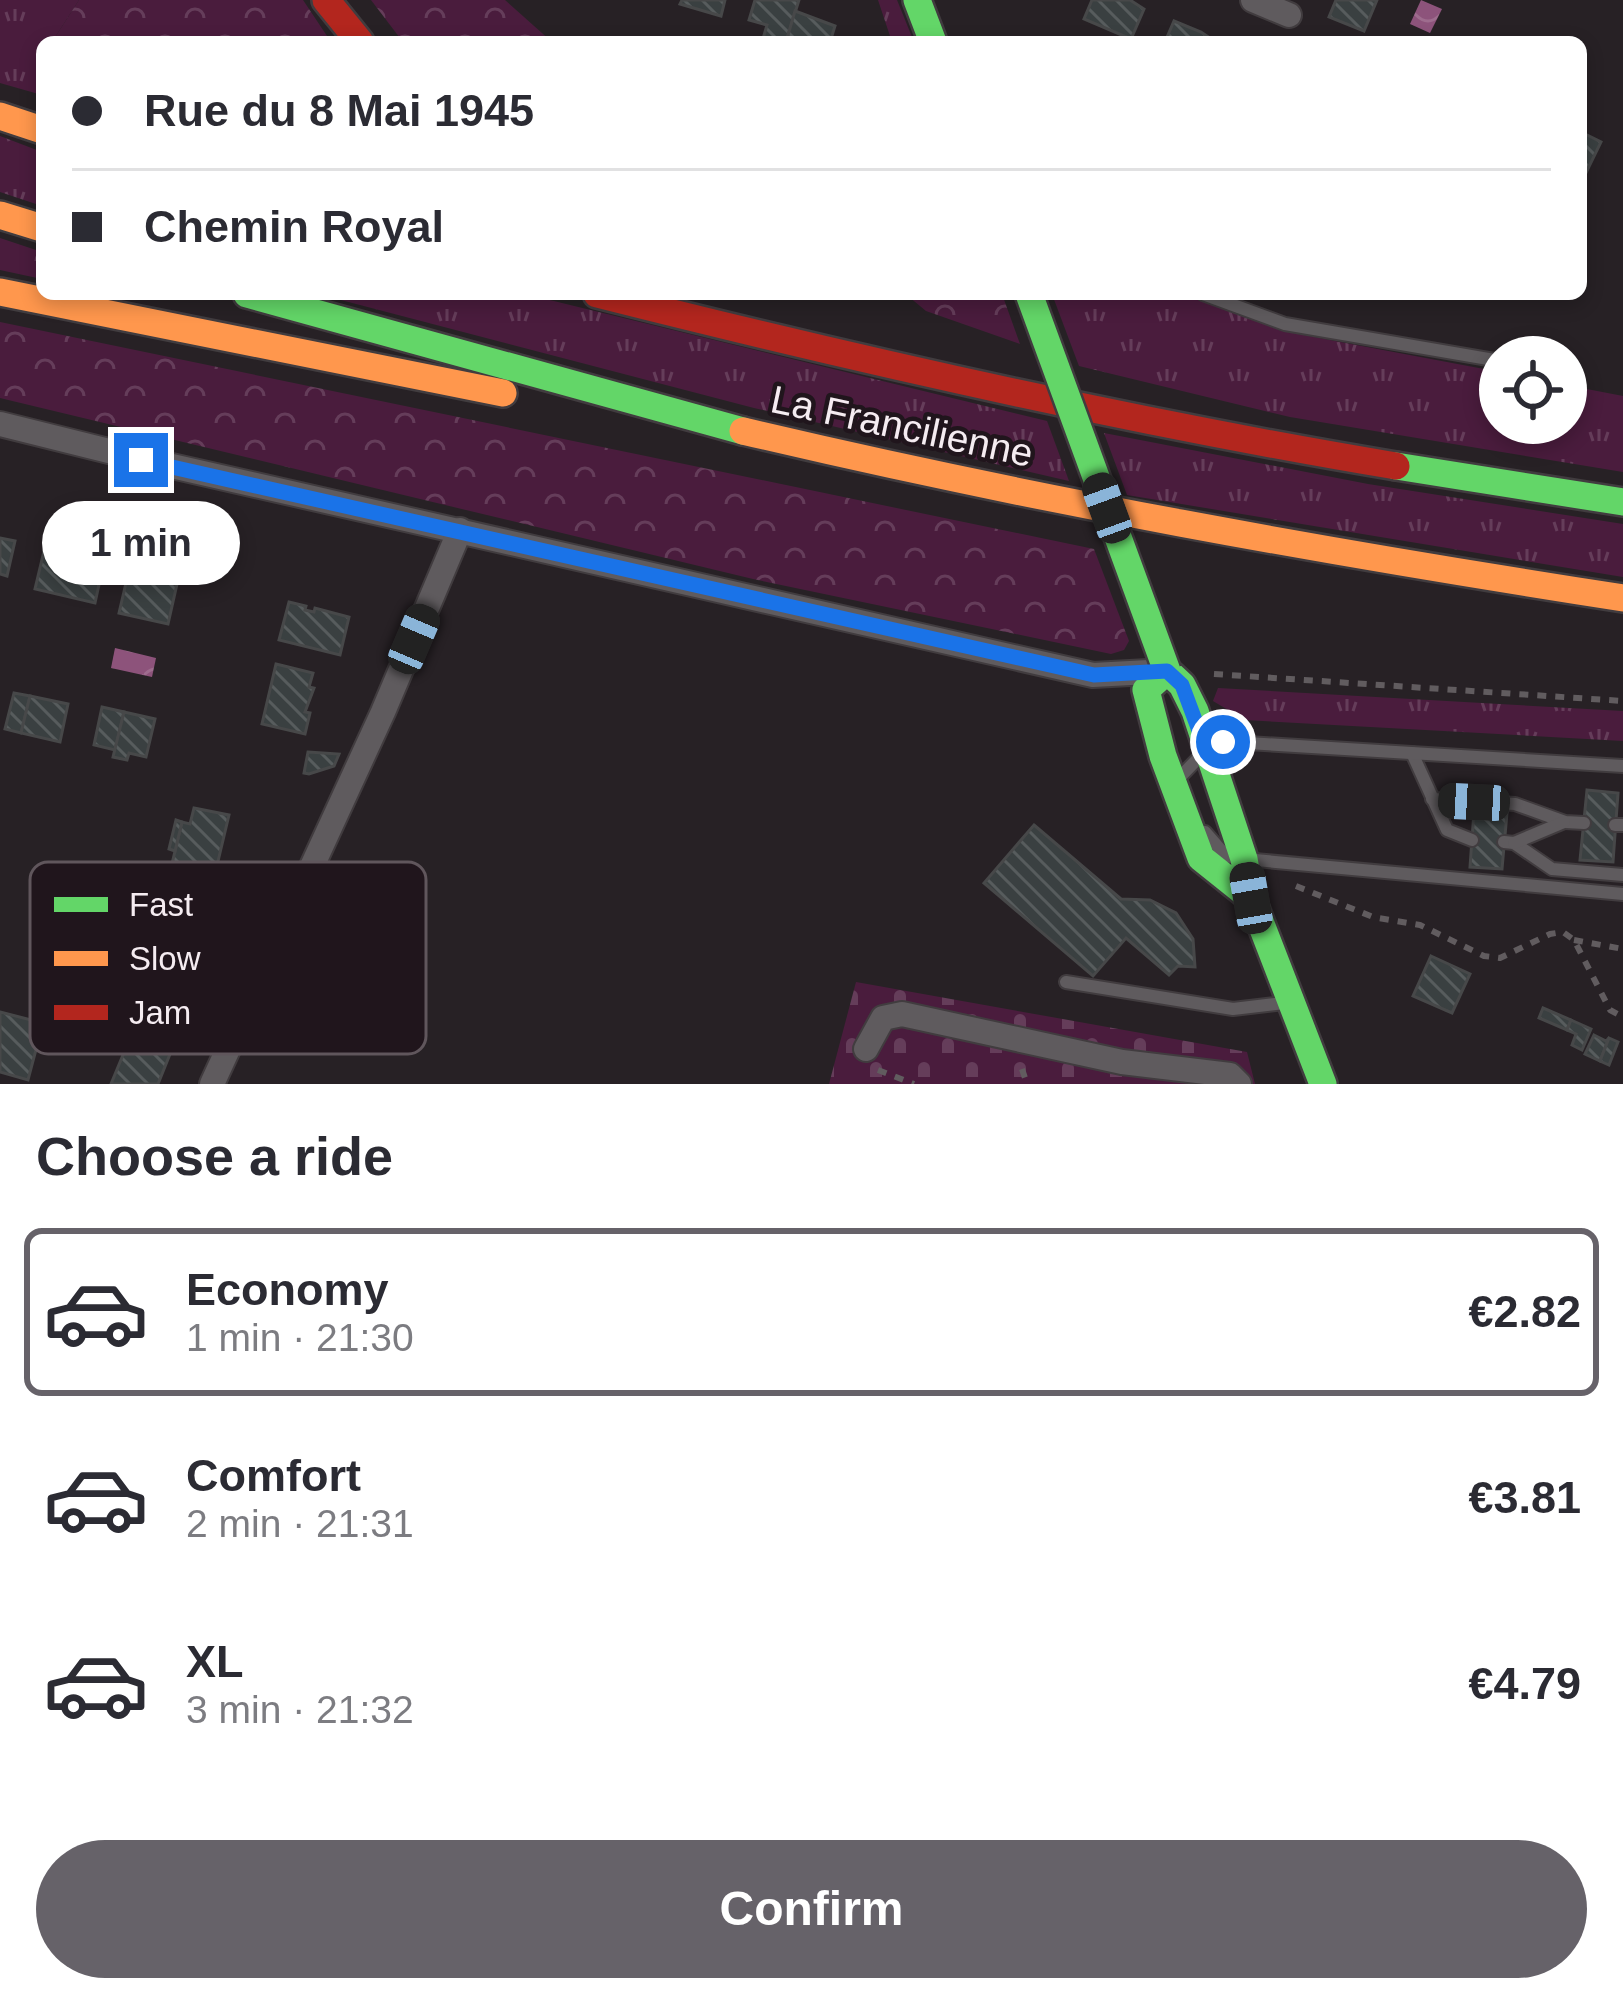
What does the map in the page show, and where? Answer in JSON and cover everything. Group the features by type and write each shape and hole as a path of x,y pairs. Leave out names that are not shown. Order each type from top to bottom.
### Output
{"main road":[{"path":"326,0 355,36"},
{"path":"917,0 931,36"},
{"path":"0,116 36,128"},
{"path":"0,214 36,226"},
{"path":"0,292 36,299"},
{"path":"40,300 662,424 738,430"},
{"name":"La Francilienne","path":"269,300 738,430 1235,534 1623,598"},
{"name":"La Francilienne","path":"621,300 1103,412 1305,451 1623,502"},
{"path":"710,300 774,339"},
{"path":"1031,300 1167,671 1188,698 1251,860 1251,898 1322,1084"},
{"path":"1167,671 1146,690 1186,819 1202,858 1251,898"}],"street":[{"path":"0,424 1094,675 1167,671"},
{"path":"314,862 460,530"},
{"path":"864,1056 883,1018 902,1014 1125,1073 1230,1075 1239,1084"},
{"path":"212,1084 226,1054"}],"lane":[{"path":"1220,300 1285,324 1479,357"},
{"path":"1173,783 1215,741 1623,766"},
{"path":"1412,753 1447,830 1472,840"},
{"path":"1432,799 1516,804 1565,822 1584,823"},
{"path":"1186,819 1208,834 1226,856 1623,894"},
{"path":"1565,822 1509,842 1552,868 1623,875"},
{"path":"1066,982 1233,1009 1291,1003"}],"path":[{"path":"1167,671 1623,701"},
{"path":"1251,860 1276,878 1372,917 1420,925 1484,956 1500,958 1563,932 1574,940 1623,949"},
{"path":"1574,940 1610,1010 1623,1017"},
{"path":"864,1056 914,1084"}],"green space":[{"path":"0,0 79,0 56,36 36,36 36,93 0,83"},
{"path":"79,0 303,0 327,36 56,36"},
{"path":"371,0 505,0 545,36 398,36"},
{"path":"878,0 897,0 912,36 890,36"},
{"path":"0,136 36,150 36,204 0,192"},
{"path":"0,238 36,250 36,278 0,270"},
{"path":"341,300 550,300 1047,421 1069,481 754,408"},
{"path":"913,300 1004,300 1020,344 926,311"},
{"path":"1054,300 1198,300 1282,331 1479,368 1479,444 1587,444 1587,389 1623,396 1623,472 1290,417 1079,366"},
{"path":"0,322 1094,549 1129,641 1124,650 1111,654 753,579 0,398"},
{"path":"1104,433 1368,484 1623,524 1623,577 1127,495"},
{"path":"1218,688 1623,711 1623,741 1245,720 1213,701"},
{"path":"856,982 1247,1052 1255,1084 829,1084"}],"water":[{"path":"1421,0 1442,9 1430,33 1410,24"},
{"path":"115,648 156,658 152,677 111,668"}],"building":[{"path":"682,0 725,0 721,16 680,4"},
{"path":"755,0 799,0 788,36 764,36 767,25 749,20"},
{"path":"1092,0 1130,0 1144,9 1132,36 1084,19"},
{"path":"1336,0 1377,0 1364,31 1329,17"},
{"path":"795,11 835,26 832,36 788,36"},
{"path":"1174,21 1207,36 1168,36"},
{"path":"1587,135 1601,142 1587,171"},
{"path":"0,538 15,541 7,576 0,574"},
{"path":"44,551 89,561 87,568 102,571 95,603 35,589"},
{"path":"129,570 147,574 145,581 177,584 168,624 119,613"},
{"path":"289,602 306,606 305,610 349,617 340,655 279,640"},
{"path":"276,664 313,673 305,734 262,724"},
{"path":"14,693 30,696 21,733 5,729"},
{"path":"30,696 68,704 60,742 21,733"},
{"path":"102,707 124,712 115,750 94,745"},
{"path":"124,712 155,719 146,757 129,753 127,760 113,757"},
{"path":"308,752 339,754 334,766 309,774 304,773"},
{"path":"1587,790 1618,793 1613,862 1580,860"},
{"path":"194,808 229,815 218,862 172,862 182,822 190,824"},
{"path":"1474,811 1507,813 1502,869 1470,867"},
{"path":"176,820 182,822 175,851 169,849"},
{"path":"1034,825 1121,899 1150,900 1176,913 1193,939 1195,967 1178,966 1169,975 1126,938 1093,976 984,883"},
{"path":"1431,956 1470,974 1452,1013 1413,996"},
{"path":"1543,1008 1571,1020 1567,1030 1539,1018"},
{"path":"0,1012 30,1020 30,1054 35,1054 28,1080 0,1072"},
{"path":"1571,1020 1591,1029 1582,1050 1572,1045 1576,1034 1567,1030"},
{"path":"1594,1035 1609,1038 1600,1061 1585,1054"},
{"path":"1609,1038 1618,1042 1609,1065 1600,1061"},
{"path":"123,1054 170,1054 158,1084 111,1084"}],"traffic: fast":[{"path":"917,0 931,36"},
{"path":"269,300 743,431"},
{"path":"1031,300 1167,671"},
{"path":"1396,466 1623,502"},
{"path":"1251,898 1201,858 1163,756 1146,690 1167,671 1182,685 1195,711 1244,859 1251,898 1323,1084"}],"traffic: slow":[{"path":"0,116 36,128"},
{"path":"0,215 36,226"},
{"path":"0,292 36,299"},
{"path":"40,300 503,393"},
{"path":"743,431 1181,523 1623,598"}],"traffic: jam":[{"path":"326,0 355,36"},
{"path":"621,300 995,388 1396,466"}],"route":[{"path":"141,460 1094,675 1167,671 1182,685 1195,711 1207,752 1215,741 1223,742"}]}
